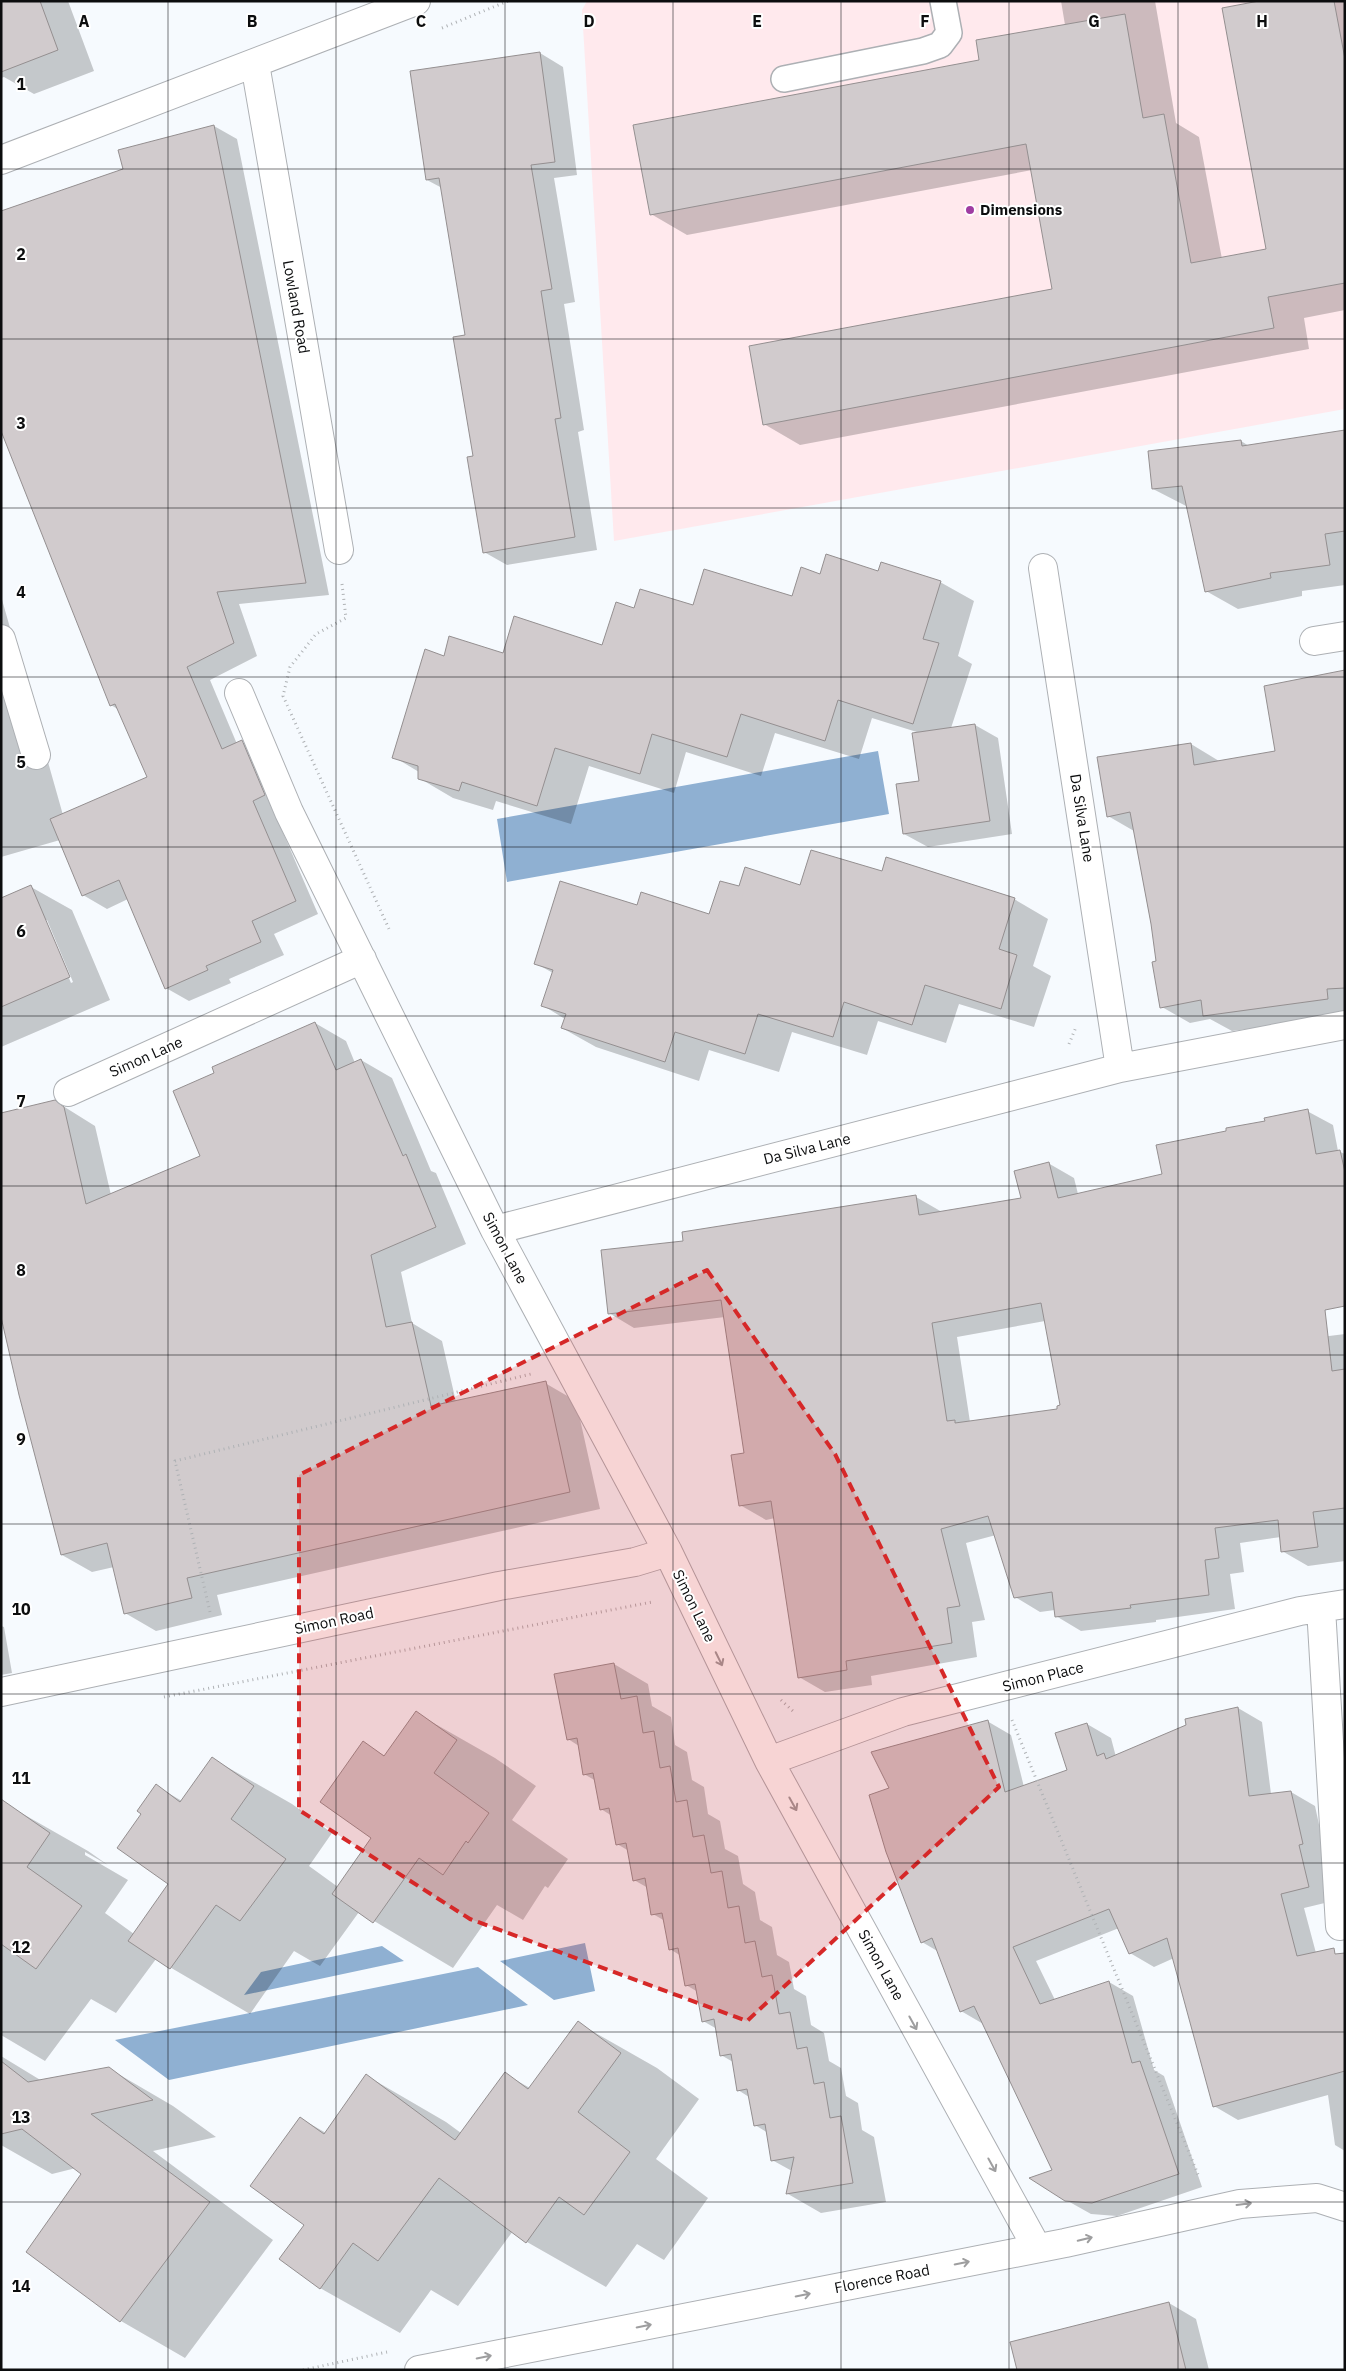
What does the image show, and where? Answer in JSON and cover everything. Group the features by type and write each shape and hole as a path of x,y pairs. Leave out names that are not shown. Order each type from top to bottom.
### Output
{"street":[{"path":"1,160 416,1"},
{"name":"Lowland Road","path":"255,64 339,550"},
{"name":"Da Silva Lane","path":"1043,568 1120,1068"},
{"path":"1314,641 1345,636"},
{"path":"1,639 36,755"},
{"name":"Simon Lane","path":"239,693 289,812 495,1230 668,1552 769,1761 1037,2248"},
{"name":"Simon Lane","path":"68,1092 362,959"},
{"name":"Da Silva Lane","path":"495,1230 1120,1068 1345,1025"},
{"name":"Simon Road","path":"1,1692 499,1586 635,1562 668,1552"},
{"name":"Simon Place","path":"769,1761 903,1712 1300,1611 1333,1606 1340,1926"},
{"name":"Florence Road","path":"419,2370 517,2361 1240,2204 1317,2198 1345,2207"}],"lane":[{"path":"784,79 858,65 940,45 949,33 943,1"}],"path":[{"path":"283,696 290,667 316,634 346,618 339,550"},
{"path":"1067,1047 1078,1022"},
{"path":"212,1620 175,1461 536,1372"},
{"path":"158,1698 652,1602"},
{"path":"775,1694 800,1719"},
{"path":"1010,1715 1200,2178"}],"highlighted area":[{"path":"707,1270 835,1454 999,1787 747,2021 470,1919 299,1810 299,1475"}],"shaded area":[{"name":"Dimensions","path":"587,1 1345,1 1345,409 614,541 582,10"}],"water":[{"path":"878,751 889,814 507,882 497,819"},
{"path":"585,1943 595,1991 554,2000 500,1961"},
{"path":"382,1946 404,1961 244,1995 261,1972"},
{"path":"478,1967 528,2005 169,2080 115,2040"}],"building":[{"path":"1,1 40,1 58,50 1,72"},
{"path":"1259,1 1334,1 1345,59 1345,283 1268,297 1274,328 763,425 749,346 1052,289 1026,144 650,215 633,125 979,60 976,40 1125,14 1143,118 1164,114 1191,263 1266,249 1222,8"},
{"path":"540,52 555,162 531,165 552,289 541,291 561,418 555,419 575,537 483,553 467,457 473,456 453,337 465,335 439,178 426,180 410,71"},
{"path":"214,125 306,583 217,592 234,643 187,667 222,749 242,740 265,795 253,801 296,901 252,921 261,942 206,966 208,970 165,989 119,880 82,896 50,819 147,777 115,704 110,706 1,431 1,211 123,169 118,150"},
{"path":"1345,430 1345,531 1325,534 1330,565 1270,573 1271,578 1205,592 1182,486 1152,489 1148,451 1241,440 1242,446"},
{"path":"826,554 878,571 881,562 941,581 923,639 939,643 913,724 838,700 825,741 741,714 727,757 652,734 640,774 555,748 537,806 462,782 459,791 418,779 418,766 392,758 425,649 444,656 449,636 503,653 514,616 602,645 616,602 634,608 640,589 693,605 704,569 792,596 801,567 820,574"},
{"path":"1345,670 1345,988 1327,989 1328,999 1203,1016 1201,1000 1160,1008 1152,962 1156,961 1151,924 1130,812 1107,817 1097,757 1191,743 1194,765 1275,751 1264,686"},
{"path":"975,724 990,821 903,834 896,784 919,781 912,733"},
{"path":"811,850 882,871 886,857 1015,898 999,949 1017,955 1001,1009 925,985 912,1025 844,1002 833,1037 758,1014 745,1054 675,1032 665,1062 561,1028 566,1014 541,1006 553,970 534,964 560,881 637,905 641,892 709,914 720,881 739,886 745,867 800,885"},
{"path":"31,885 70,977 1,1007 1,898"},
{"path":"315,1022 336,1070 361,1059 403,1156 406,1154 436,1227 371,1255 386,1327 412,1322 431,1406 546,1381 570,1492 187,1578 192,1598 124,1614 107,1543 61,1555 19,1395 1,1317 1,1113 55,1100 64,1107 86,1204 200,1156 173,1091 214,1073 212,1067"},
{"path":"1308,1109 1316,1154 1340,1150 1345,1172 1345,1306 1325,1310 1332,1371 1345,1369 1345,1508 1313,1512 1318,1547 1281,1552 1278,1520 1215,1528 1219,1558 1205,1560 1209,1595 1130,1605 1131,1608 1055,1617 1052,1592 1014,1598 988,1516 941,1529 960,1606 947,1608 952,1643 846,1661 847,1670 798,1678 771,1501 739,1506 731,1455 744,1453 721,1300 608,1314 601,1250 683,1241 682,1232 916,1195 919,1215 1021,1198 1014,1171 1049,1162 1058,1198 1162,1174 1156,1145 1226,1131 1226,1128 1265,1121 1264,1118","holes":["1041,1303 1060,1405 1057,1406 1057,1409 955,1423 955,1420 947,1421 932,1323"]},
{"path":"614,1663 621,1699 637,1696 643,1733 654,1731 660,1768 670,1766 676,1802 687,1800 693,1837 704,1835 711,1873 722,1871 728,1908 739,1906 745,1943 755,1941 762,1977 772,1975 779,2014 790,2012 797,2049 807,2047 814,2084 824,2082 830,2118 841,2116 853,2183 786,2194 794,2157 771,2161 765,2124 754,2126 747,2089 737,2091 731,2054 720,2056 714,2019 702,2022 695,1984 685,1986 678,1948 669,1950 662,1913 651,1915 645,1878 633,1881 626,1843 616,1845 609,1808 600,1810 593,1773 583,1775 577,1738 567,1740 554,1674"},
{"path":"1238,1707 1249,1796 1291,1791 1303,1844 1299,1845 1309,1887 1281,1894 1297,1956 1334,1948 1335,1954 1345,1953 1345,2071 1213,2107 1167,1938 1129,1954 1109,1909 1013,1947 1040,2004 1109,1981 1132,2063 1140,2061 1179,2174 1092,2203 1065,2201 1029,2178 1052,2170 974,2006 960,2012 932,1938 921,1943 886,1852 869,1795 889,1788 871,1752 988,1720 1005,1792 1067,1770 1055,1733 1087,1723 1097,1756 1104,1753 1106,1759 1186,1725 1185,1719"},
{"path":"416,1711 457,1740 434,1773 489,1813 468,1843 466,1841 443,1875 419,1858 373,1923 332,1894 371,1838 320,1802 363,1741 384,1756"},
{"path":"212,1757 254,1786 231,1819 286,1859 240,1921 216,1905 170,1969 128,1941 168,1884 117,1848 141,1814 137,1811 156,1784 180,1802"},
{"path":"1,1799 50,1833 27,1867 82,1906 36,1969 1,1944"},
{"path":"578,2021 621,2053 578,2112 630,2152 584,2215 559,2197 526,2243 439,2178 378,2261 353,2243 320,2289 279,2259 304,2225 250,2186 300,2117 324,2134 366,2074 455,2140 505,2072 528,2089"},
{"path":"1,2061 28,2082 109,2067 153,2100 91,2114 210,2202 120,2322 26,2252 81,2174 22,2129 1,2134"},
{"path":"1169,2302 1186,2370 1017,2370 1010,2342"}],"place":[{"name":"Dimensions","path":"970,210"}]}
